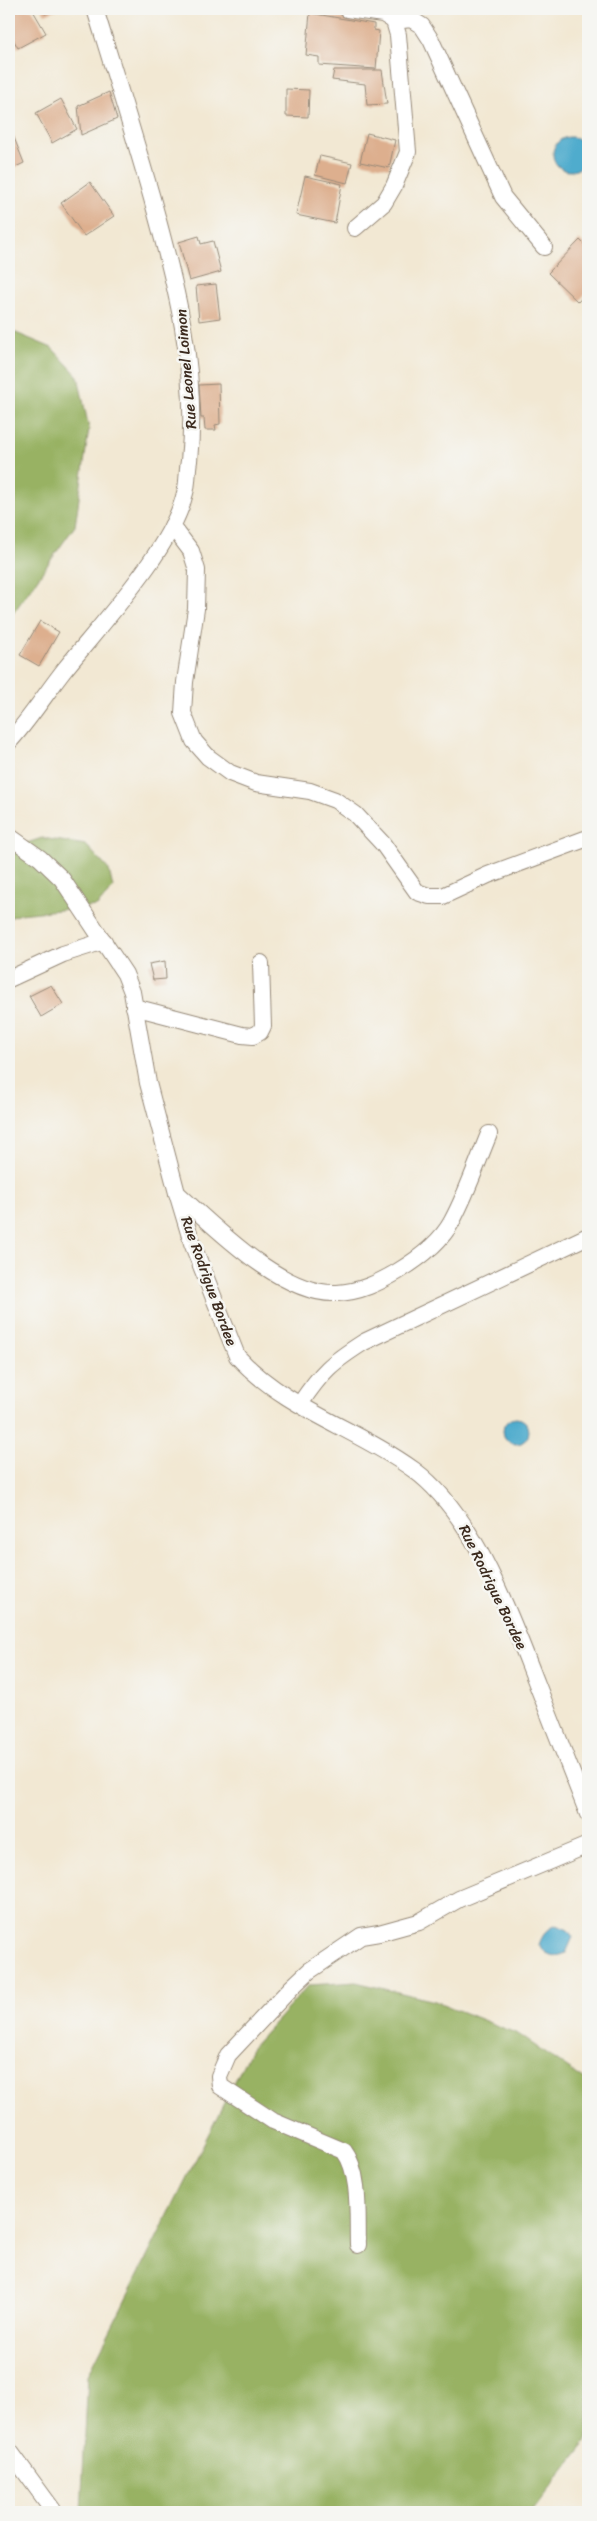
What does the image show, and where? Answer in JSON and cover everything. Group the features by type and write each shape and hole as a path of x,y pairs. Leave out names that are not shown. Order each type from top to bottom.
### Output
{"street":[{"name":"Rue Leonel Loimon","path":"9,742 150,562 172,526 185,493 192,438 192,407 182,318 168,257 95,9"},
{"path":"346,9 383,14 394,21 398,35 408,152 394,186 384,203 354,228"},
{"path":"394,21 410,18 422,26 432,40 503,197 544,247"},
{"path":"172,526 191,551 197,570 196,609 185,682 183,713 194,740 208,757 230,773 256,783 310,791 335,800 355,814 383,844 417,892 429,896 443,896 488,875 586,839"},
{"name":"Rue Rodrigue Bordee","path":"9,836 40,858 62,879 125,974 132,992 148,1083 177,1193 192,1242 237,1356 250,1370 300,1404 408,1466 451,1504 467,1528 514,1623 588,1814"},
{"path":"9,979 63,954 104,941"},
{"path":"134,1007 211,1028 253,1036 260,1032 263,1026 261,963"},
{"path":"177,1193 235,1246 299,1285 336,1293 363,1289 408,1265 441,1236 451,1222 488,1134"},
{"path":"300,1404 319,1375 333,1361 364,1342 588,1236"},
{"path":"358,2245 355,2174 350,2159 344,2151 273,2121 220,2086 219,2076 228,2054 309,1971 360,1936 419,1922 459,1899 588,1845"},
{"path":"9,2450 52,2510"}],"green space":[{"path":"9,330 52,348 78,376 89,429 75,526 9,619"},
{"path":"42,838 86,845 109,870 113,888 97,906 20,914 9,918 9,849"},
{"path":"356,1982 435,2001 518,2034 588,2082 588,2439 531,2512 81,2512 88,2375 251,2049 309,1985"}],"water":[{"path":"570,137 577,138 582,142 586,147 586,161 582,166 577,170 570,171 563,170 558,166 554,161 553,154 554,147 558,142 563,138"},
{"path":"516,1418 525,1422 529,1431 525,1440 516,1444 507,1440 503,1431 507,1422"},
{"path":"557,1925 568,1930 573,1937 566,1953 554,1956 545,1952 539,1945 545,1933"}],"building":[{"path":"9,9 32,9 46,33 18,48 9,32"},
{"path":"42,9 58,9 45,14"},
{"path":"310,13 374,24 374,30 379,31 376,69 319,65 319,57 306,55"},
{"path":"334,70 382,70 387,104 367,105 365,84 332,80"},
{"path":"286,89 309,90 308,117 286,116"},
{"path":"109,92 117,119 81,135 78,106"},
{"path":"61,99 77,129 52,143 36,113"},
{"path":"9,125 24,163 9,170"},
{"path":"367,133 395,140 389,168 360,162"},
{"path":"320,156 352,163 347,183 315,175"},
{"path":"305,176 342,184 335,223 296,215"},
{"path":"90,182 114,216 84,236 61,203"},
{"path":"199,236 201,244 213,241 221,272 189,281 179,242"},
{"path":"580,240 588,248 588,291 578,302 548,273"},
{"path":"216,284 220,318 199,321 196,286"},
{"path":"219,384 220,424 215,425 216,430 205,430 204,418 201,418 199,385"},
{"path":"40,621 59,632 39,666 20,655"},
{"path":"165,961 166,979 153,980 149,964"},
{"path":"51,985 63,1004 41,1017 29,996"}]}
